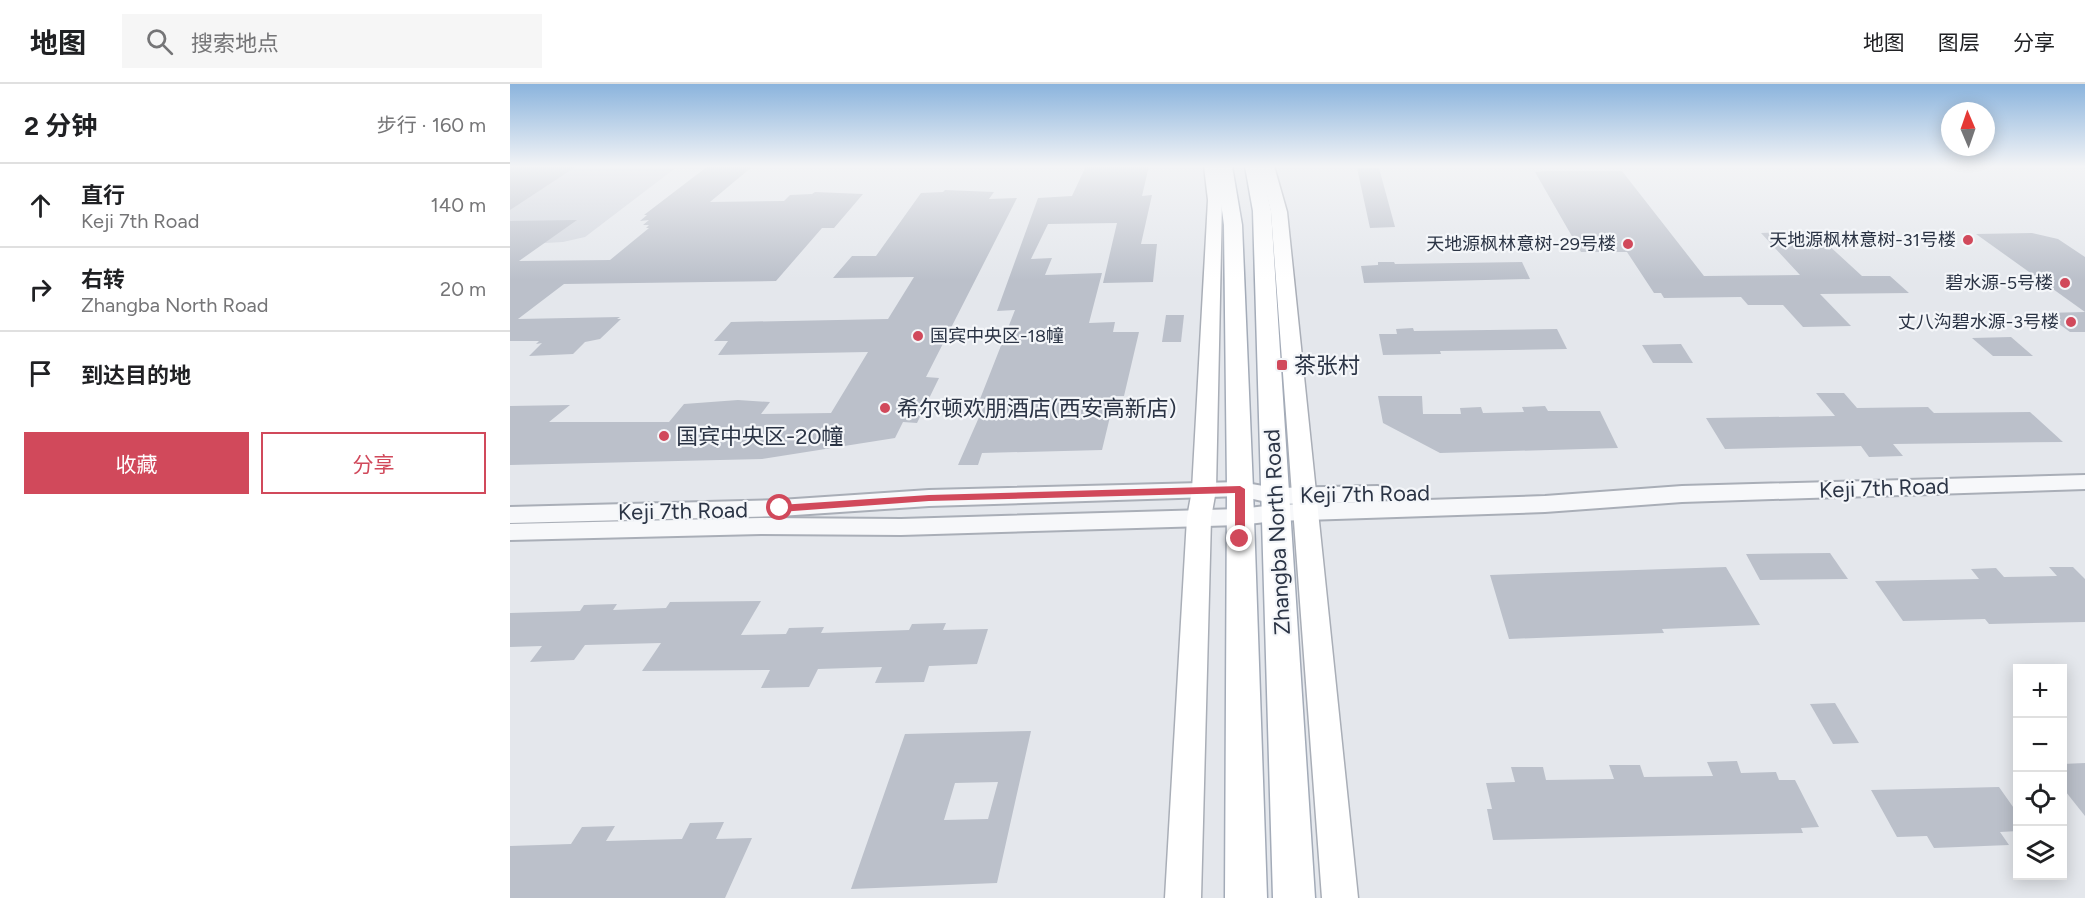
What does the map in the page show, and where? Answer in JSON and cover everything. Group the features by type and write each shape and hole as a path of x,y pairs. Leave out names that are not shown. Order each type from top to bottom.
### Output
{"main road":[{"path":"1183,898 1199,518 1204,490 1215,204"},
{"name":"Zhangba North Road","path":"1230,204 1233,225 1240,489 1246,898"},
{"name":"Zhangba North Road","path":"1261,204 1294,898"},
{"path":"1277,204 1306,504 1340,898"}],"street":[{"name":"Keji 7th Road","path":"510,532 761,526 901,527 1240,518 1275,504 1545,504 1682,494 2085,482"},
{"name":"Keji 7th Road","path":"510,515 780,508 929,498 1240,489 1275,504"}],"shaded area":[{"path":"510,204 628,204 585,237 563,242 510,245"}],"building":[{"path":"510,204 519,204 510,210"},
{"path":"658,204 854,204 834,228 822,228 776,281 564,284 518,319 620,317 617,319 621,319 600,339 585,342 573,354 529,356 542,343 536,344 539,341 510,341 510,221 577,220 519,261 610,260 649,228 646,228 649,225 643,225 649,220 640,221 647,215 644,215"},
{"path":"913,204 1014,204 926,377 939,378 917,423 903,422 895,438 762,459 510,465 510,406 570,405 549,422 669,422 684,404 738,400 770,402 761,414 831,413 868,352 718,355 728,341 714,341 731,322 888,319 914,277 833,278 852,256 876,256"},
{"path":"1036,204 1150,204 1141,244 1157,244 1153,282 1103,283 1117,223 1048,224 1031,259 1052,258 1045,275 1102,273 1089,323 1115,322 1113,332 1139,332 1124,396 1115,396 1102,450 982,453 978,465 958,465 987,399 980,399 1015,310 997,311"},
{"path":"1365,204 1389,204 1395,227 1370,228"},
{"path":"1553,204 1648,204 1704,276 1800,275 1761,233 1813,231 1862,276 1890,276 1909,293 1820,294 1851,326 1803,327 1783,305 1748,305 1741,297 1664,298 1661,293 1654,293 1627,252 1581,252"},
{"path":"2032,233 2058,239 2085,257 2085,312 1976,234"},
{"path":"1378,262 1394,262 1395,264 1522,262 1530,279 1364,283 1361,266 1378,265"},
{"name":"丈八沟碧水源-3号楼","path":"2085,312 2085,332 2070,332 2044,313"},
{"path":"1166,315 1184,315 1181,342 1162,342"},
{"path":"1413,328 1414,331 1557,329 1567,349 1440,351 1441,354 1383,355 1379,334 1397,334 1396,329"},
{"path":"2011,337 2033,356 1993,356 1972,338"},
{"path":"1681,344 1693,363 1653,363 1642,345"},
{"path":"1816,393 1844,393 1857,408 1928,407 1934,413 2030,412 2063,442 1893,444 1903,456 1869,457 1861,446 1725,449 1706,418 1835,416"},
{"path":"1378,396 1422,396 1423,414 1461,414 1460,408 1481,407 1483,413 1524,412 1522,407 1545,406 1548,411 1600,411 1618,448 1440,453 1383,423"},
{"path":"1830,553 1848,579 1760,580 1746,554"},
{"path":"1726,567 1760,625 1662,629 1664,633 1509,639 1490,575"},
{"path":"2049,567 2073,567 2085,579 2085,622 1989,624 1985,619 1903,621 1875,581 1979,579 1971,569 1996,568 2004,577 2057,576"},
{"path":"761,601 741,635 786,634 789,628 824,627 821,633 909,630 912,624 946,623 943,630 988,629 977,664 929,666 924,682 875,683 882,667 818,669 809,687 761,688 770,670 642,671 661,643 585,645 574,660 530,662 542,646 510,647 510,613 580,611 584,605 617,604 613,610 666,608 670,602"},
{"path":"1835,703 1859,743 1833,744 1810,704"},
{"path":"1031,731 997,883 851,889 905,734","holes":["998,782 988,819 944,820 955,783"]},
{"path":"1737,761 1741,773 1776,772 1779,780 1795,780 1819,827 1801,828 1803,833 1493,840 1487,809 1492,809 1486,783 1515,782 1511,767 1543,767 1546,780 1614,779 1609,765 1640,765 1644,777 1713,776 1707,762"},
{"path":"2085,763 2085,816 2067,793 2067,764"},
{"path":"1999,787 2013,807 2013,831 2000,832 2009,845 1934,848 1927,836 1897,837 1871,790"},
{"path":"724,822 716,839 752,838 725,898 510,898 510,846 571,844 582,827 615,826 606,841 682,839 690,823"}],"place":[{"name":"天地源枫林意树-31号楼","path":"1968,240"},
{"name":"天地源枫林意树-29号楼","path":"1628,244"},
{"name":"碧水源-5号楼","path":"2065,283"},
{"name":"丈八沟碧水源-3号楼","path":"2071,322"},
{"name":"国宾中央区-18幢","path":"918,336"},
{"name":"茶张村","path":"1282,365"},
{"name":"希尔顿欢朋酒店(西安高新店)","path":"885,408"},
{"name":"国宾中央区-20幢","path":"664,436"}],"route":[{"path":"780,508 929,498 1240,489 1240,539"}]}
